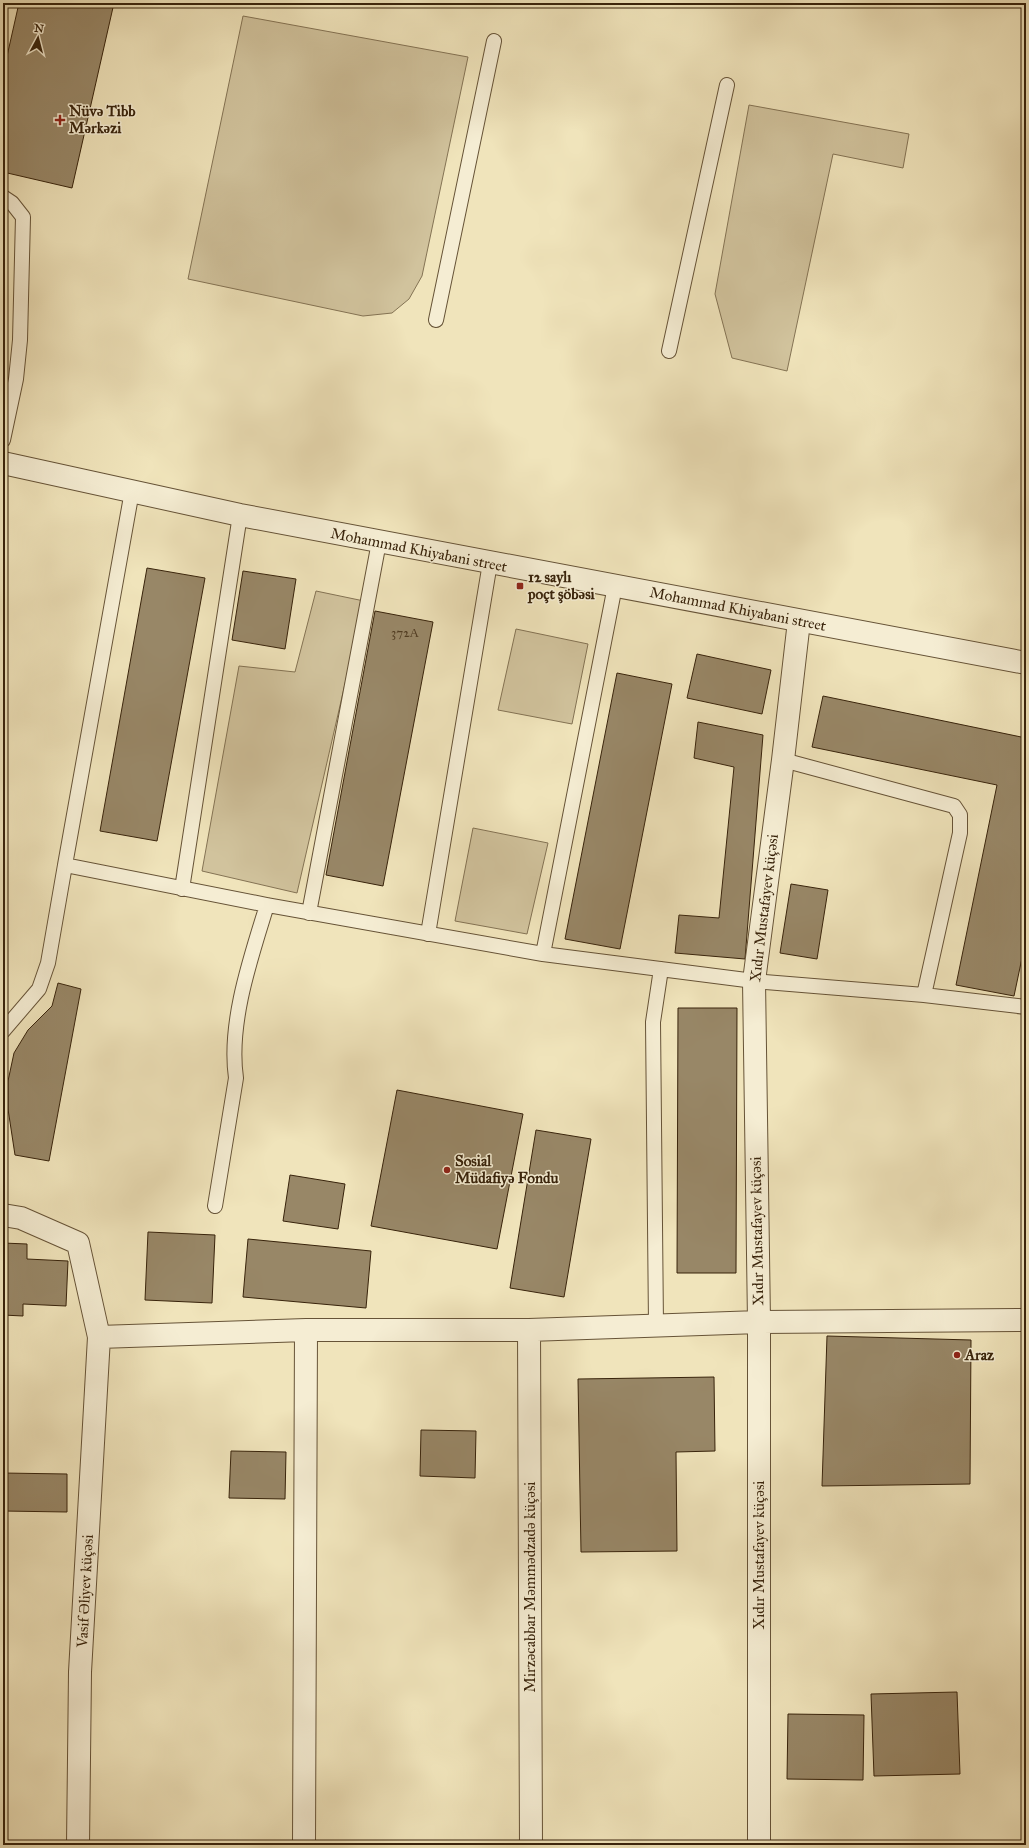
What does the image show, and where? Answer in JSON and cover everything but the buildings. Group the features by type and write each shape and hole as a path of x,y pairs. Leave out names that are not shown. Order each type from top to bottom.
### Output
{"street":[{"name":"Mohammad Khiyabani street","path":"3,463 240,516 1026,663"},
{"name":"Xıdır Mustafayev küçəsi","path":"759,1845 759,1322 754,981 783,760 799,621"},
{"name":"Vasif Əliyev küçəsi","path":"3,1215 21,1218 78,1243 99,1337 80,1672 78,1845"},
{"path":"99,1337 306,1330 529,1330 759,1322 1026,1320"},
{"path":"304,1845 306,1330"},
{"name":"Mirzəcabbar Məmmədzadə küçəsi","path":"529,1330 531,1845"}],"lane":[{"path":"436,320 494,41"},
{"path":"669,351 727,85"},
{"path":"3,197 12,203 23,217 20,340 16,379 3,440"},
{"path":"3,1032 39,989 48,963 132,491"},
{"path":"182,889 240,516"},
{"path":"310,913 379,542"},
{"path":"428,934 490,563"},
{"path":"543,954 615,586"},
{"path":"783,760 954,806 960,815 960,833 924,995"},
{"path":"65,866 310,913 543,954 754,981 924,995 1026,1007"},
{"path":"215,1206 236,1078 234,1062 239,1010 248,967 267,905"},
{"path":"656,1325 653,1022 661,969"}],"shaded area":[{"path":"243,16 468,57 422,276 409,299 392,313 363,316 188,279"},
{"path":"749,105 909,134 903,168 833,154 787,371 732,358 715,294"},
{"path":"316,591 364,601 297,893 202,871 239,666 295,672"},
{"path":"516,629 588,644 572,724 498,710"},
{"path":"473,828 548,843 527,934 455,921"}],"place":[{"name":"Nüvə Tibb Mərkəzi","path":"60,120"},
{"name":"12 saylı poçt şöbəsi","path":"520,586"},
{"name":"Sosial Müdafiyə Fondu","path":"447,1170"},
{"name":"Araz","path":"957,1355"}]}
